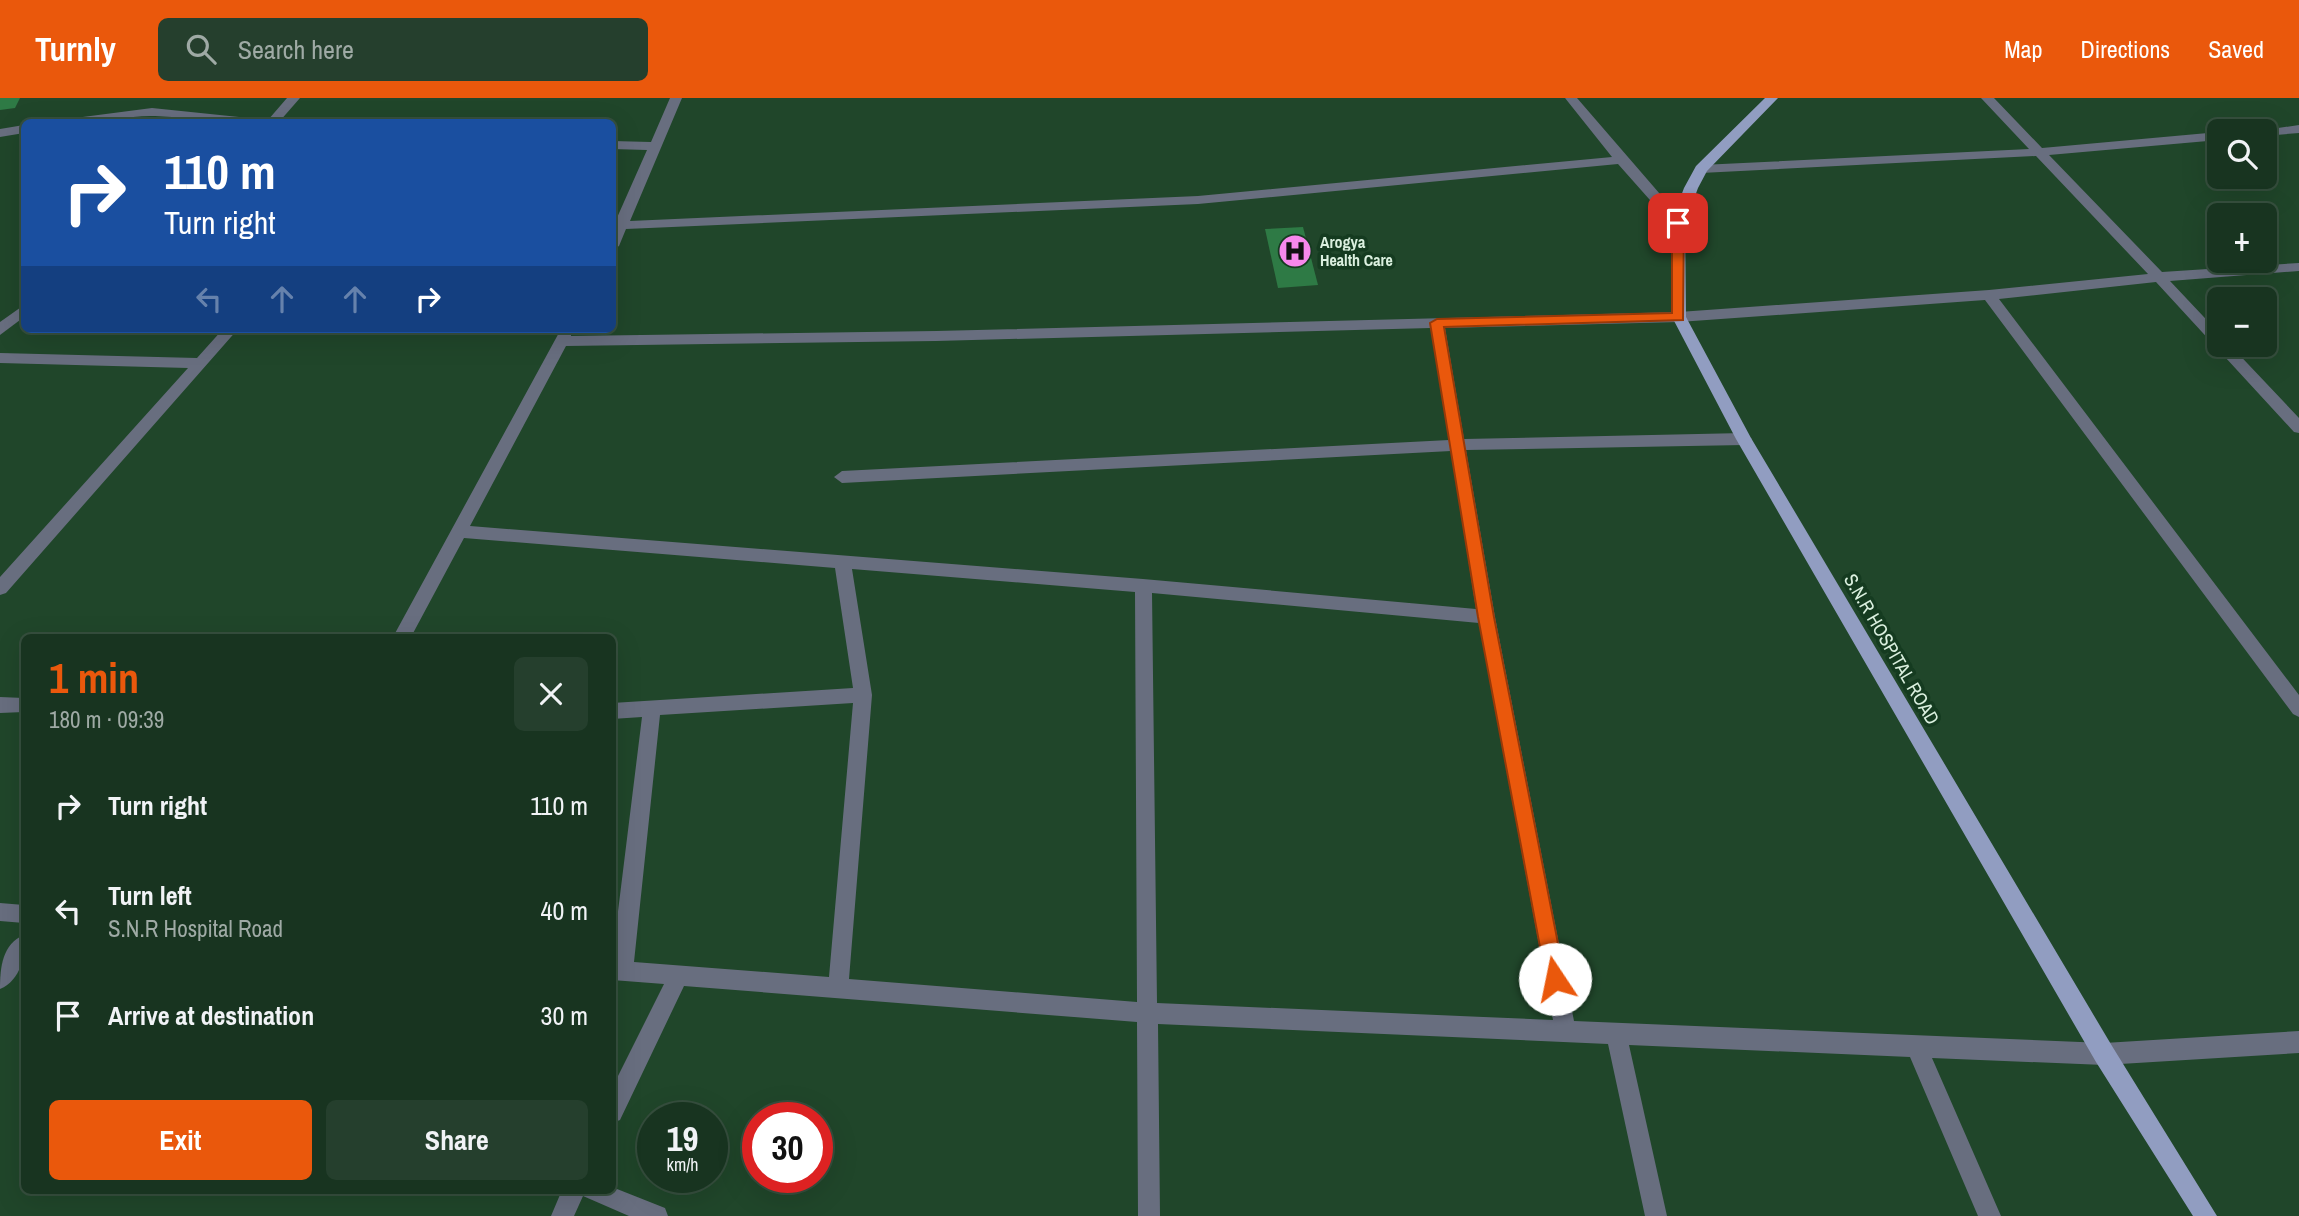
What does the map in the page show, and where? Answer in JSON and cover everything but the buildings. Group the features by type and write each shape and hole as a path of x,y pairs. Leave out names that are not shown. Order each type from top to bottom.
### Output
{"main road":[{"name":"S.N.R HOSPITAL ROAD","path":"1772,98 1701,169 1678,223 1679,317 1744,439 2104,1055 2206,1216"}],"street":[{"path":"152,112 153,98"},
{"path":"276,119 294,98"},
{"path":"616,239 676,98"},
{"path":"1571,98 1678,223"},
{"path":"1987,98 2207,329"},
{"path":"98,119 152,112 223,119"},
{"path":"2277,131 2299,129"},
{"path":"0,133 21,130"},
{"path":"1701,169 2038,152 2207,137"},
{"path":"616,145 656,146"},
{"path":"624,225 1198,200 1622,160"},
{"path":"404,634 565,335 936,336 1679,317 1989,295 2159,277 2299,267"},
{"path":"1989,295 2299,709"},
{"path":"0,330 21,312"},
{"path":"1437,323 1486,617 1565,1031"},
{"path":"0,588 227,333"},
{"path":"2233,357 2299,428"},
{"path":"0,358 200,363"},
{"path":"842,477 1457,445 1744,439"},
{"path":"460,531 1143,586 1486,617"},
{"path":"838,988 863,695 842,562"},
{"path":"1143,586 1149,1216"},
{"path":"616,711 863,695"},
{"path":"0,705 21,705"},
{"path":"652,709 618,970 678,977 1149,1013 1916,1047 2104,1055 2299,1042"},
{"path":"0,912 21,914"},
{"path":"0,979 21,949"},
{"path":"616,1104 678,977"},
{"path":"1616,1033 1656,1216"},
{"path":"1916,1047 1990,1216"},
{"path":"562,1216 573,1194"},
{"path":"602,1194 657,1216"}],"place":[{"name":"Arogya Health Care","path":"1295,251"}],"route":[{"path":"1555,979 1486,617 1437,323 1679,317 1678,223"}]}
